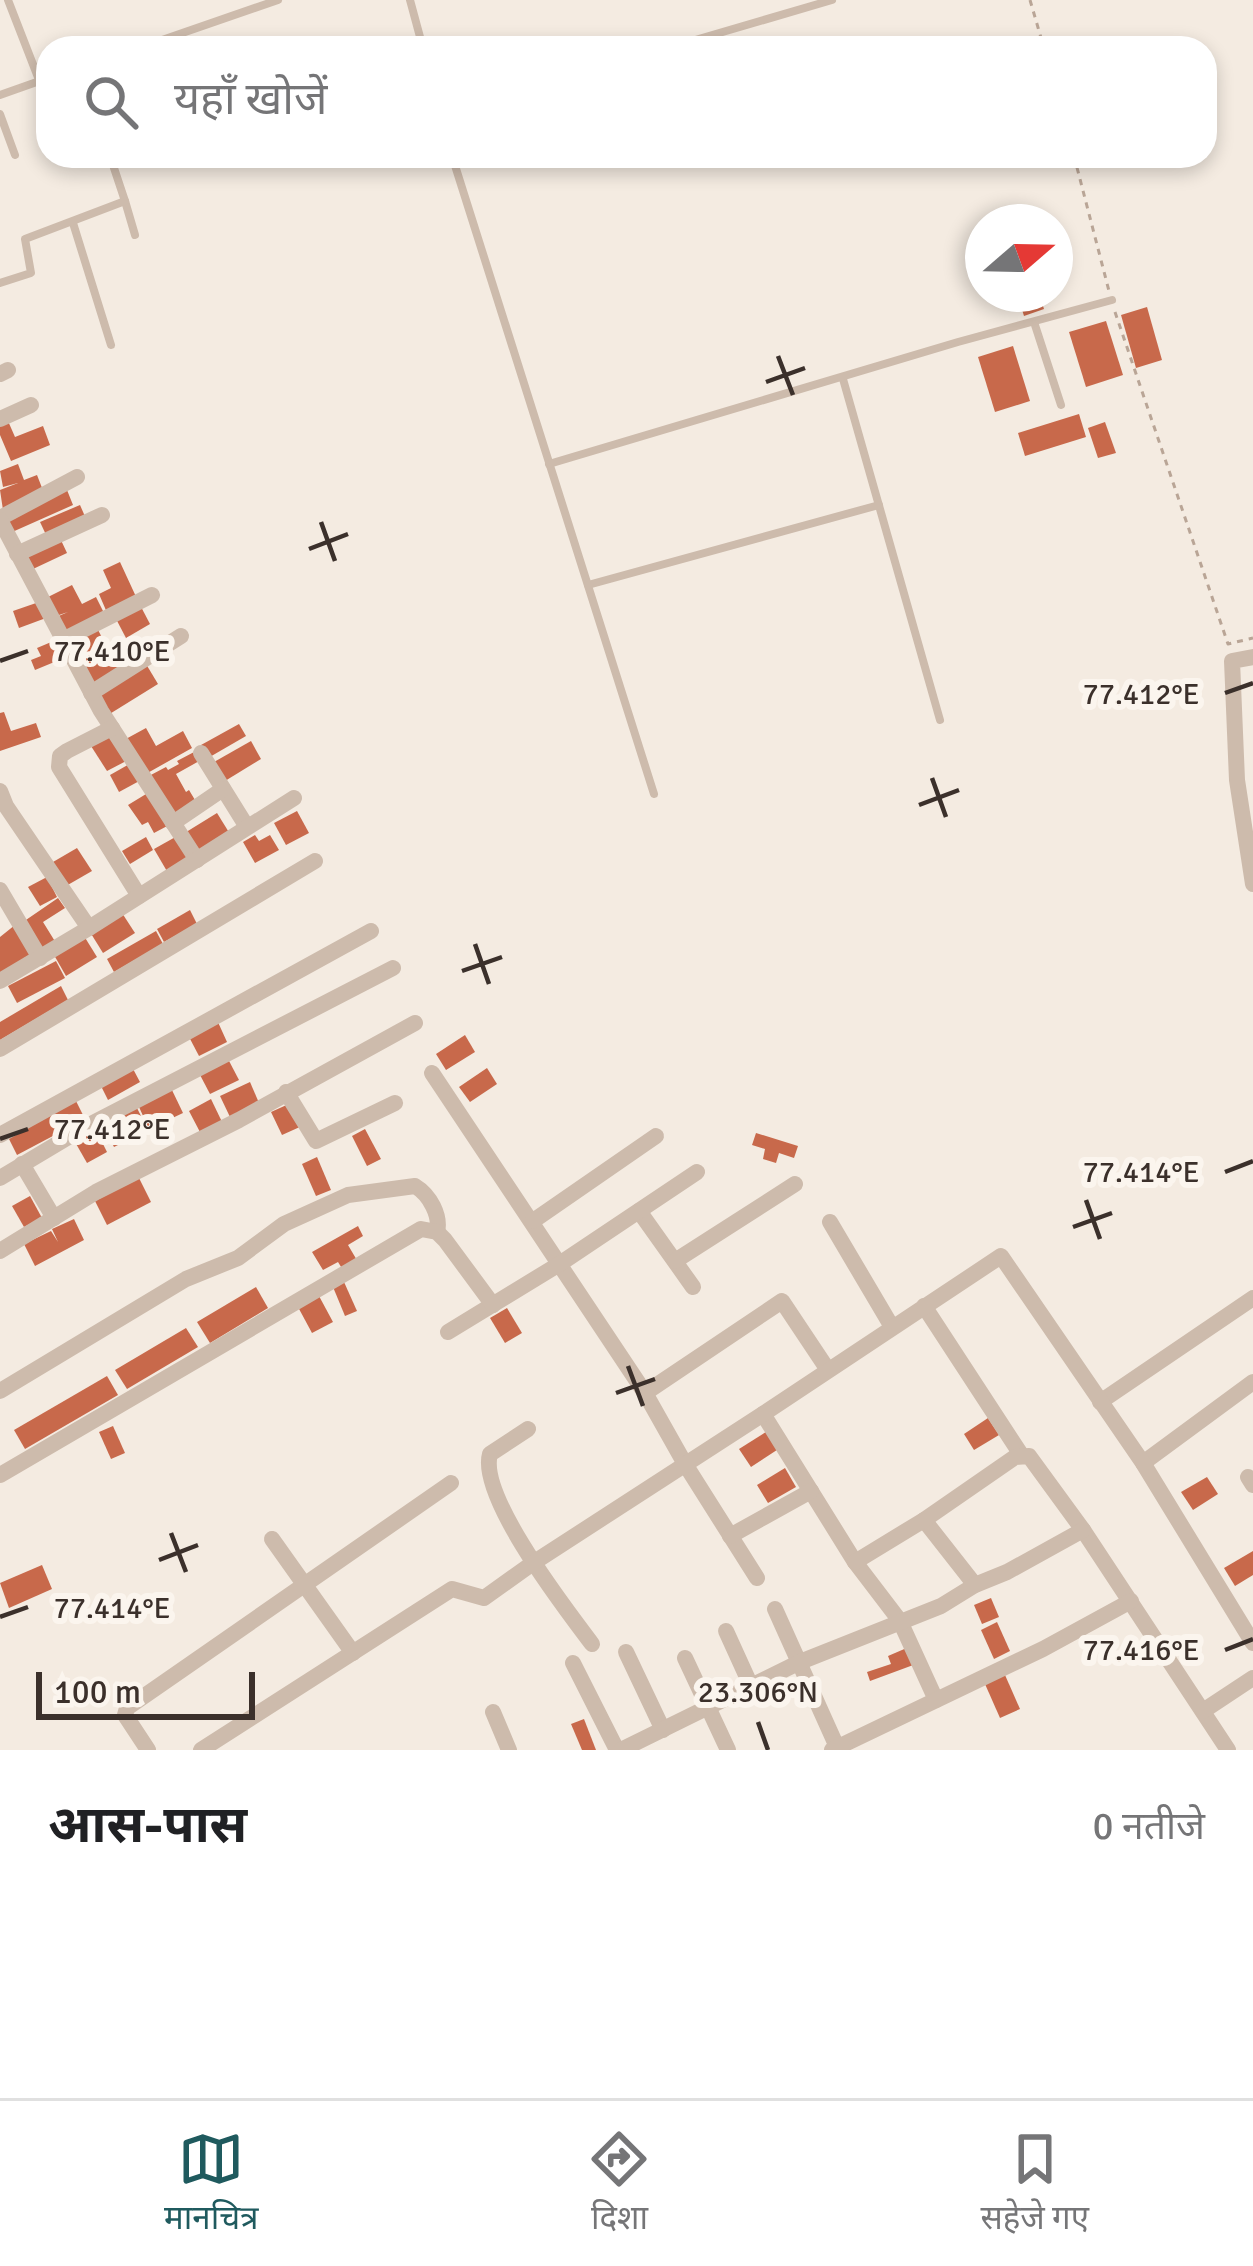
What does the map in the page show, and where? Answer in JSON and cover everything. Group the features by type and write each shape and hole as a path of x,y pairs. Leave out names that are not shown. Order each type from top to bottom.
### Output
{"street":[{"path":"0,419 31,405"},
{"path":"77,477 0,519 91,693 196,860"},
{"path":"17,554 102,515"},
{"path":"63,640 152,595"},
{"path":"91,693 181,636"},
{"path":"1253,658 1232,662 1253,880"},
{"path":"112,728 60,756 58,767 139,896"},
{"path":"201,753 248,827"},
{"path":"173,823 223,789"},
{"path":"0,791 89,928"},
{"path":"0,981 294,798"},
{"path":"0,1049 315,861"},
{"path":"0,890 40,958"},
{"path":"0,1135 370,931"},
{"path":"0,1178 87,1126 393,968"},
{"path":"0,1252 96,1192 415,1023"},
{"path":"432,1072 645,1393 757,1578"},
{"path":"286,1091 316,1141 394,1103"},
{"path":"533,1221 656,1136"},
{"path":"22,1164 55,1218"},
{"path":"448,1332 697,1172"},
{"path":"675,1261 795,1184"},
{"path":"0,1391 186,1279 238,1258 284,1224 348,1195 415,1186 437,1214 437,1232"},
{"path":"639,1211 693,1287"},
{"path":"830,1222 892,1327"},
{"path":"0,1475 421,1229 437,1232 493,1305"},
{"path":"201,1750 452,1589 484,1598 1000,1256 1143,1463 1253,1643"},
{"path":"1100,1402 1253,1298"},
{"path":"645,1393 782,1301 828,1370"},
{"path":"924,1306 1022,1456"},
{"path":"1143,1463 1252,1384"},
{"path":"763,1414 855,1562 900,1621 936,1700"},
{"path":"528,1429 496,1448 487,1461 492,1486 533,1563 592,1644"},
{"path":"855,1562 1015,1457 1029,1456 1228,1750"},
{"path":"148,1750 124,1715 127,1708 451,1484"},
{"path":"730,1536 811,1491"},
{"path":"924,1520 975,1585"},
{"path":"573,1663 619,1750 800,1663 941,1606 1083,1530"},
{"path":"272,1539 353,1653"},
{"path":"775,1609 834,1749 1043,1649 1131,1601"},
{"path":"1236,1618 1253,1606"},
{"path":"726,1630 751,1686"},
{"path":"626,1652 663,1730"},
{"path":"685,1658 728,1750"},
{"path":"1203,1711 1253,1678"},
{"path":"493,1712 509,1750"}],"lane":[{"path":"8,0 36,61"},
{"path":"174,36 278,0"},
{"path":"410,0 420,36"},
{"path":"709,36 832,0"},
{"path":"0,94 36,82"},
{"path":"0,114 15,155"},
{"path":"114,168 135,236"},
{"path":"456,168 654,794"},
{"path":"0,283 31,273 25,239 125,201"},
{"path":"73,223 111,345"},
{"path":"549,464 1112,300"},
{"path":"1034,322 1061,405"},
{"path":"842,379 940,720"},
{"path":"588,585 879,505"}],"path":[{"path":"1030,0 1040,36"},
{"path":"1077,168 1133,372 1228,644 1253,638"}],"building":[{"path":"1147,307 1162,360 1136,368 1121,315"},
{"path":"1106,321 1123,375 1086,387 1069,332"},
{"path":"1013,346 1030,401 995,412 978,357"},
{"path":"1079,414 1086,437 1025,456 1018,433"},
{"path":"8,421 15,437 43,426 50,445 11,461 0,435 0,424"},
{"path":"1105,422 1116,453 1098,458 1088,428"},
{"path":"18,464 24,480 37,475 44,493 3,510 0,490 18,483 3,487 0,471"},
{"path":"67,490 73,505 10,533 3,517"},
{"path":"80,505 87,521 48,539 40,522"},
{"path":"60,538 67,553 33,569 26,554"},
{"path":"120,562 138,601 108,615 99,594 111,588 103,570"},
{"path":"72,585 82,604 96,597 105,615 63,636 54,618 68,612 53,617 44,599"},
{"path":"39,602 46,618 19,628 13,611"},
{"path":"139,603 150,624 126,638 115,617"},
{"path":"97,628 108,649 123,642 135,664 90,687 67,643"},
{"path":"56,640 64,658 35,670 31,660 41,656 37,648"},
{"path":"146,664 158,684 108,715 96,695"},
{"path":"4,712 11,731 36,723 41,737 0,751 0,713"},
{"path":"239,724 246,736 208,758 201,745"},
{"path":"146,728 156,746 183,731 192,748 144,775 124,740"},
{"path":"114,733 130,759 107,771 91,746"},
{"path":"251,741 261,759 225,781 214,762"},
{"path":"196,751 201,760 176,774 198,805 174,819 147,777 168,770"},
{"path":"133,762 143,779 119,792 110,775"},
{"path":"151,791 171,824 154,833 128,805"},
{"path":"297,811 309,833 286,845 274,823"},
{"path":"217,813 230,834 196,855 183,834"},
{"path":"179,835 193,858 168,873 154,849"},
{"path":"255,835 259,841 270,835 279,850 255,863 243,842"},
{"path":"146,837 153,850 130,864 122,851"},
{"path":"77,848 92,871 66,886 53,862"},
{"path":"47,877 57,897 40,906 28,887"},
{"path":"58,898 65,908 43,922 56,943 42,952 23,922"},
{"path":"190,910 197,924 164,942 157,929"},
{"path":"122,913 135,933 103,953 90,932"},
{"path":"15,925 32,953 0,974 0,937"},
{"path":"156,931 163,944 114,972 107,959"},
{"path":"84,936 97,957 66,976 54,955"},
{"path":"56,961 65,978 17,1003 8,986"},
{"path":"61,986 68,1000 0,1040 0,1022"},
{"path":"217,1020 227,1042 199,1056 188,1035"},
{"path":"465,1035 475,1052 446,1070 436,1054"},
{"path":"228,1059 239,1080 210,1094 199,1073"},
{"path":"132,1067 140,1082 108,1100 100,1084"},
{"path":"487,1068 497,1084 470,1102 459,1087"},
{"path":"250,1082 259,1103 230,1117 220,1096"},
{"path":"171,1088 183,1113 149,1129 139,1107"},
{"path":"75,1099 85,1119 17,1155 7,1135"},
{"path":"211,1099 223,1124 201,1134 189,1111"},
{"path":"291,1103 302,1126 282,1135 271,1112"},
{"path":"136,1106 148,1130 114,1147 103,1125"},
{"path":"365,1129 381,1159 367,1166 352,1136"},
{"path":"96,1130 107,1152 87,1163 75,1142"},
{"path":"756,1133 798,1146 794,1158 779,1153 776,1163 763,1159 765,1149 752,1145"},
{"path":"317,1157 331,1190 316,1196 302,1164"},
{"path":"139,1178 151,1202 107,1225 95,1201"},
{"path":"30,1196 42,1218 24,1227 12,1206"},
{"path":"74,1219 84,1240 35,1266 24,1244 51,1231 58,1242 52,1229"},
{"path":"358,1226 363,1236 348,1245 358,1262 343,1270 338,1262 323,1270 312,1252"},
{"path":"344,1282 357,1311 345,1316 333,1287"},
{"path":"256,1287 268,1308 210,1343 197,1322"},
{"path":"319,1296 333,1322 312,1333 298,1307"},
{"path":"507,1308 522,1333 505,1343 490,1318"},
{"path":"186,1328 198,1347 127,1389 115,1370"},
{"path":"107,1376 118,1395 25,1449 14,1430"},
{"path":"988,1418 999,1435 974,1450 964,1434"},
{"path":"113,1426 125,1453 111,1459 99,1432"},
{"path":"769,1430 780,1448 751,1467 739,1449"},
{"path":"785,1468 796,1487 768,1503 757,1485"},
{"path":"1207,1477 1218,1494 1193,1510 1181,1492"},
{"path":"1253,1551 1253,1575 1235,1586 1224,1568"},
{"path":"42,1565 52,1589 9,1608 0,1583"},
{"path":"991,1598 999,1617 982,1624 974,1605"},
{"path":"997,1622 1010,1651 994,1659 981,1630"},
{"path":"909,1647 916,1664 870,1681 867,1672 891,1664 888,1656"},
{"path":"1005,1675 1020,1709 1000,1718 985,1684"},
{"path":"584,1719 596,1750 582,1750 571,1724"}]}
